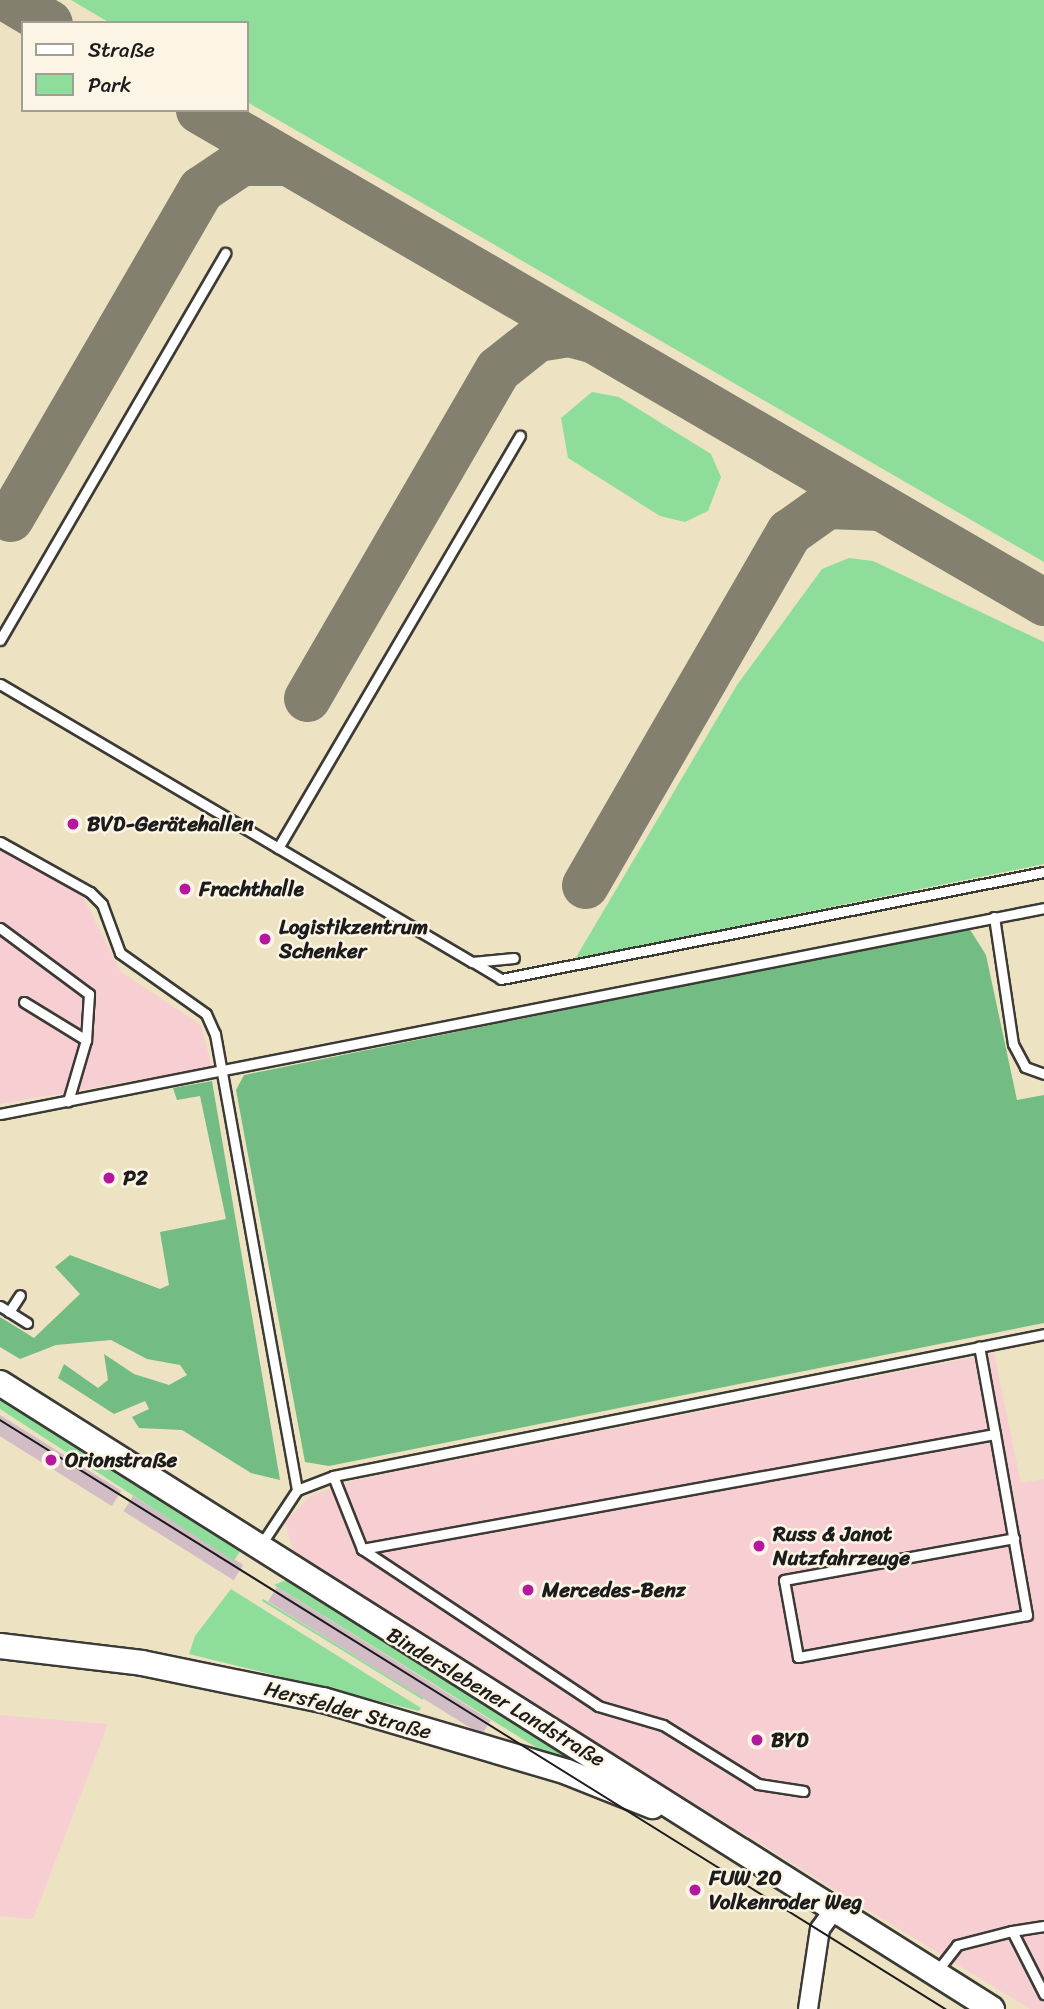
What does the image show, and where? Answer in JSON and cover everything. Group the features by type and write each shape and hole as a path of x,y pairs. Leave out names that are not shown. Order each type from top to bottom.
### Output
{"main road":[{"name":"Binderslebener Landstraße","path":"0,1383 257,1550 640,1784 684,1820 836,1907 992,2009"},
{"name":"Hersfelder Straße","path":"0,1646 142,1663 312,1698 567,1772 684,1820"}],"street":[{"path":"808,2009 820,1929 836,1907"}],"lane":[{"path":"0,640 225,253"},
{"path":"278,848 520,436"},
{"path":"0,684 501,979 1044,872"},
{"path":"0,842 102,904 120,953 206,1014 221,1072 297,1490"},
{"path":"0,1114 1044,908"},
{"path":"994,917 1013,1044 1025,1067 1044,1074"},
{"path":"0,928 89,993 86,1040 68,1101"},
{"path":"472,962 514,958"},
{"path":"24,1002 86,1040"},
{"path":"9,1312 20,1295"},
{"path":"0,1306 27,1323"},
{"path":"257,1550 297,1490 333,1476 1044,1334"},
{"path":"979,1346 1014,1538 1027,1615 798,1657 784,1580 1014,1538"},
{"path":"362,1549 995,1434"},
{"path":"333,1476 362,1549 598,1706 663,1725 758,1784 803,1791"},
{"path":"937,1971 957,1945 1044,1926"},
{"path":"1012,1931 1044,1994"}],"shaded area":[{"path":"0,846 81,893 121,972 201,1025 212,1067 0,1104"},
{"path":"994,1353 1021,1483 1044,1479 1044,2009 1030,2009 295,1559 285,1522 310,1496 355,1480"},
{"path":"0,1415 121,1491 112,1506 0,1436"},
{"path":"133,1496 243,1565 234,1580 123,1511"},
{"path":"277,1587 491,1721 482,1735 268,1601"},
{"path":"0,1715 108,1724 33,1919 0,1916"}],"green space":[{"path":"71,0 1044,0 1044,562 248,103 248,21 107,21"},
{"path":"592,392 619,397 711,454 721,477 708,511 685,522 660,516 568,458 561,418"},
{"path":"849,558 873,561 1044,642 1044,864 575,959 737,685 822,569"},
{"path":"969,928 986,955 1017,1100 1044,1095 1044,1323 329,1466 305,1462 236,1090 244,1075"},
{"path":"212,1081 280,1480 251,1473 182,1430 139,1428 132,1417 149,1409 145,1401 114,1414 58,1378 64,1364 98,1388 108,1380 104,1354 134,1374 169,1385 187,1375 180,1365 147,1359 111,1340 56,1345 20,1359 0,1347 0,1317 34,1338 80,1294 55,1267 70,1255 160,1289 169,1285 160,1232 226,1219 200,1096 177,1100 173,1088"},
{"path":"0,1396 240,1552 234,1561 0,1409"},
{"path":"286,1580 450,1682 467,1685 607,1772 550,1756 274,1585"},
{"path":"231,1589 421,1708 419,1711 189,1654 195,1636"},
{"path":"263,1599 423,1698 423,1700 262,1601"}],"taxiway":[{"path":"10,0 46,21"},
{"path":"202,112 1044,602"},
{"path":"10,518 201,189 241,162 288,162"},
{"path":"307,698 498,369 537,338 569,333 592,339"},
{"path":"585,885 789,532 827,505 880,507"}],"tram line":[{"path":"0,1420 945,2009"}],"place":[{"name":"BVD-Gerätehallen","path":"73,824"},
{"name":"Frachthalle","path":"185,889"},
{"name":"Logistikzentrum Schenker","path":"265,939"},
{"name":"P2","path":"109,1178"},
{"name":"Orionstraße","path":"51,1460"},
{"name":"Russ & Janot Nutzfahrzeuge","path":"759,1546"},
{"name":"Mercedes-Benz","path":"528,1590"},
{"name":"BYD","path":"757,1740"},
{"name":"FUW 20 Volkenroder Weg","path":"695,1890"}]}
